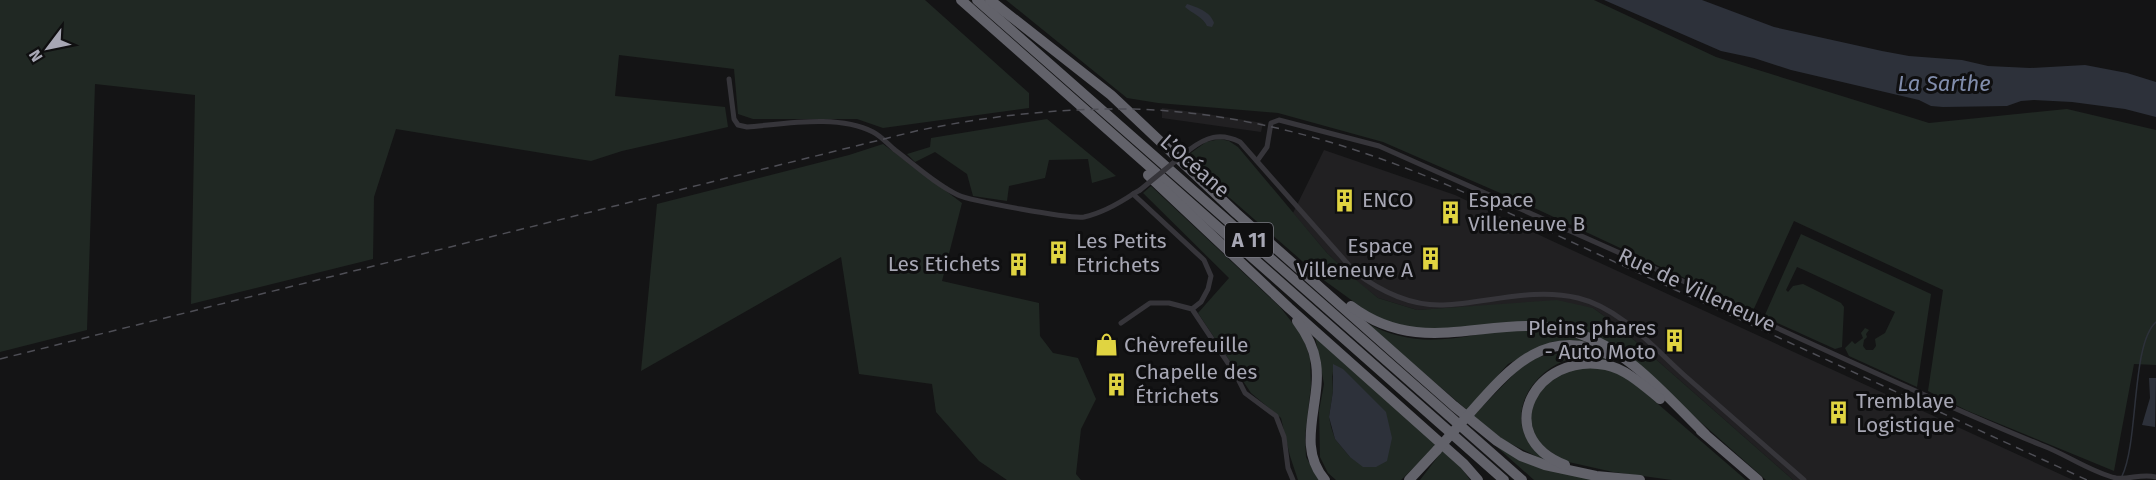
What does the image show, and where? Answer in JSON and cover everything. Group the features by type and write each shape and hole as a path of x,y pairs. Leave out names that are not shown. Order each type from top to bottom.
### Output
{"highway":[{"name":"L’Océane","path":"961,0 1504,480"},
{"name":"L’Océane","path":"977,0 1522,480"},
{"path":"990,0 1112,95 1286,257 1462,413 1497,441 1521,456 1545,465 1582,474 1640,480"},
{"path":"1136,155 1142,170 1478,480"},
{"path":"1286,257 1295,261 1360,313 1390,328 1410,332 1445,334 1510,326 1539,326 1578,333 1601,343 1633,365 1705,434"},
{"path":"1289,308 1307,336 1316,362 1317,378 1310,438 1314,461 1326,480"},
{"path":"1409,480 1506,373 1524,359 1550,347 1573,345 1595,349 1622,363 1758,480"},
{"path":"1607,477 1603,474 1567,466 1547,457 1535,444 1528,431 1526,418 1533,392 1552,374 1569,366 1589,363 1607,365 1623,372 1705,434"}],"street":[{"path":"729,79 734,119 738,125 747,128 801,122 829,122 862,128 874,133 929,177 959,196 1060,216 1083,217 1113,207 1140,190 1207,138 1230,137 1240,142 1355,272 1372,285 1418,303 1442,305 1533,294 1558,294 1595,303 1630,326 1804,480"},
{"name":"Rue de Villeneuve","path":"1257,161 1267,147 1271,123 1279,120 1379,146 1720,298 1742,312 1966,414 2055,450 2097,472 2118,479"},
{"path":"1133,194 1204,260 1211,276 1208,289 1201,302 1192,309"},
{"path":"1121,323 1150,303 1169,303 1192,309 1233,369 1245,393 1276,416 1284,437 1288,468 1293,480"},
{"path":"2118,479 2148,475 2156,477"}],"shaded area":[{"path":"0,0 925,0 1029,93 1029,108 883,128 857,119 753,119 738,114 734,69 619,55 615,96 725,107 728,127 622,151 591,161 396,129 374,197 373,259 191,304 195,95 95,84 87,330 0,352"},
{"path":"1006,0 1594,0 1716,57 1929,123 2067,109 2156,130 2156,365 2134,364 2114,471 1968,411 1928,391 1943,290 1794,221 1752,313 1721,295 1528,205 1383,142 1278,113 1158,103 1127,98"},
{"path":"1162,108 1263,123 1261,132 1162,118"},
{"path":"1047,119 1116,176 1092,183 1088,159 1049,160 1045,178 1009,186 1007,201 973,196 967,174 935,152 915,162 907,154 930,147 931,138"},
{"path":"1220,139 1229,141 1238,147 1327,253 1378,298 1417,310 1557,300 1593,308 1617,325 1793,480 1766,480 1618,349 1579,330 1427,330 1400,326 1372,315 1325,281 1184,158 1206,142"},
{"path":"883,144 962,203 942,281 1039,303 1040,336 1053,353 1078,358 1096,399 1081,429 1076,474 1081,480 1007,480 979,461 936,412 932,384 859,374 841,257 641,371 657,204 849,155"},
{"path":"1324,150 1455,195 2073,480 1793,480 1617,325 1593,308 1486,306 1417,310 1378,298 1327,253 1293,213"},
{"path":"1151,186 1280,307 1302,335 1310,357 1311,386 1305,436 1306,457 1319,480 1298,480 1281,418 1251,393 1198,313 1229,278 1143,193"},
{"path":"1801,234 1931,294 1917,387 1849,356 1845,348 1852,341 1855,344 1863,338 1861,333 1865,328 1869,330 1863,346 1866,350 1873,350 1876,346 1875,339 1885,333 1895,312 1804,270 1797,267 1786,290 1788,292 1793,286 1803,284 1841,303 1844,307 1842,347 1835,349 1764,317"},
{"path":"1365,322 1404,337 1422,339 1459,338 1527,328 1556,332 1593,344 1573,340 1551,342 1508,364 1467,410"},
{"path":"1315,336 1438,444 1401,480 1336,480 1328,473 1320,457 1319,411 1324,384","holes":["1332,372 1350,457 1335,439 1331,427 1329,417 1333,391"]},
{"path":"1573,351 1595,354 1607,360 1584,357 1558,364 1536,382 1523,406 1521,419 1526,438 1552,464 1505,441 1473,416 1519,369 1538,357"},
{"path":"1574,368 1605,368 1629,379 1746,480 1672,480 1613,472 1564,461 1538,443 1530,413 1541,387"},
{"path":"1489,440 1510,454 1615,480 1534,480"},
{"path":"1443,450 1460,466 1470,480 1420,480"}],"water":[{"name":"La Sarthe","path":"1604,0 1702,0 1774,27 1909,56 1962,60 1988,66 2030,68 2085,65 2127,73 2156,82 2156,117 2125,109 2034,100 2021,101 2007,106 1931,106 1919,100 1721,51"},
{"path":"1187,4 1207,13 1214,23 1212,27 1207,26 1201,18 1185,7"},
{"path":"1333,364 1343,369 1386,412 1392,438 1387,461 1376,467 1363,467 1350,457 1335,439 1329,417 1333,391"},
{"path":"2149,378 2156,378 2155,427 2142,425 2150,398"}],"waterway":[{"path":"2122,476 2131,440 2143,350 2148,333 2156,322"}],"railway":[{"path":"0,359 916,131 1023,114 1132,109 1219,117 1262,125 1347,147 1389,162 1470,195 2087,480"}],"place":[{"name":"ENCO","path":"1344,200"},
{"name":"Espace Villeneuve B","path":"1450,212"},
{"name":"Les Petits Etrichets","path":"1058,253"},
{"name":"Espace Villeneuve A","path":"1431,258"},
{"name":"Les Etichets","path":"1018,264"},
{"name":"Pleins phares - Auto Moto","path":"1674,340"},
{"name":"Chèvrefeuille","path":"1106,345"},
{"name":"Chapelle des Étrichets","path":"1117,384"},
{"name":"Tremblaye Logistique","path":"1838,413"}]}
